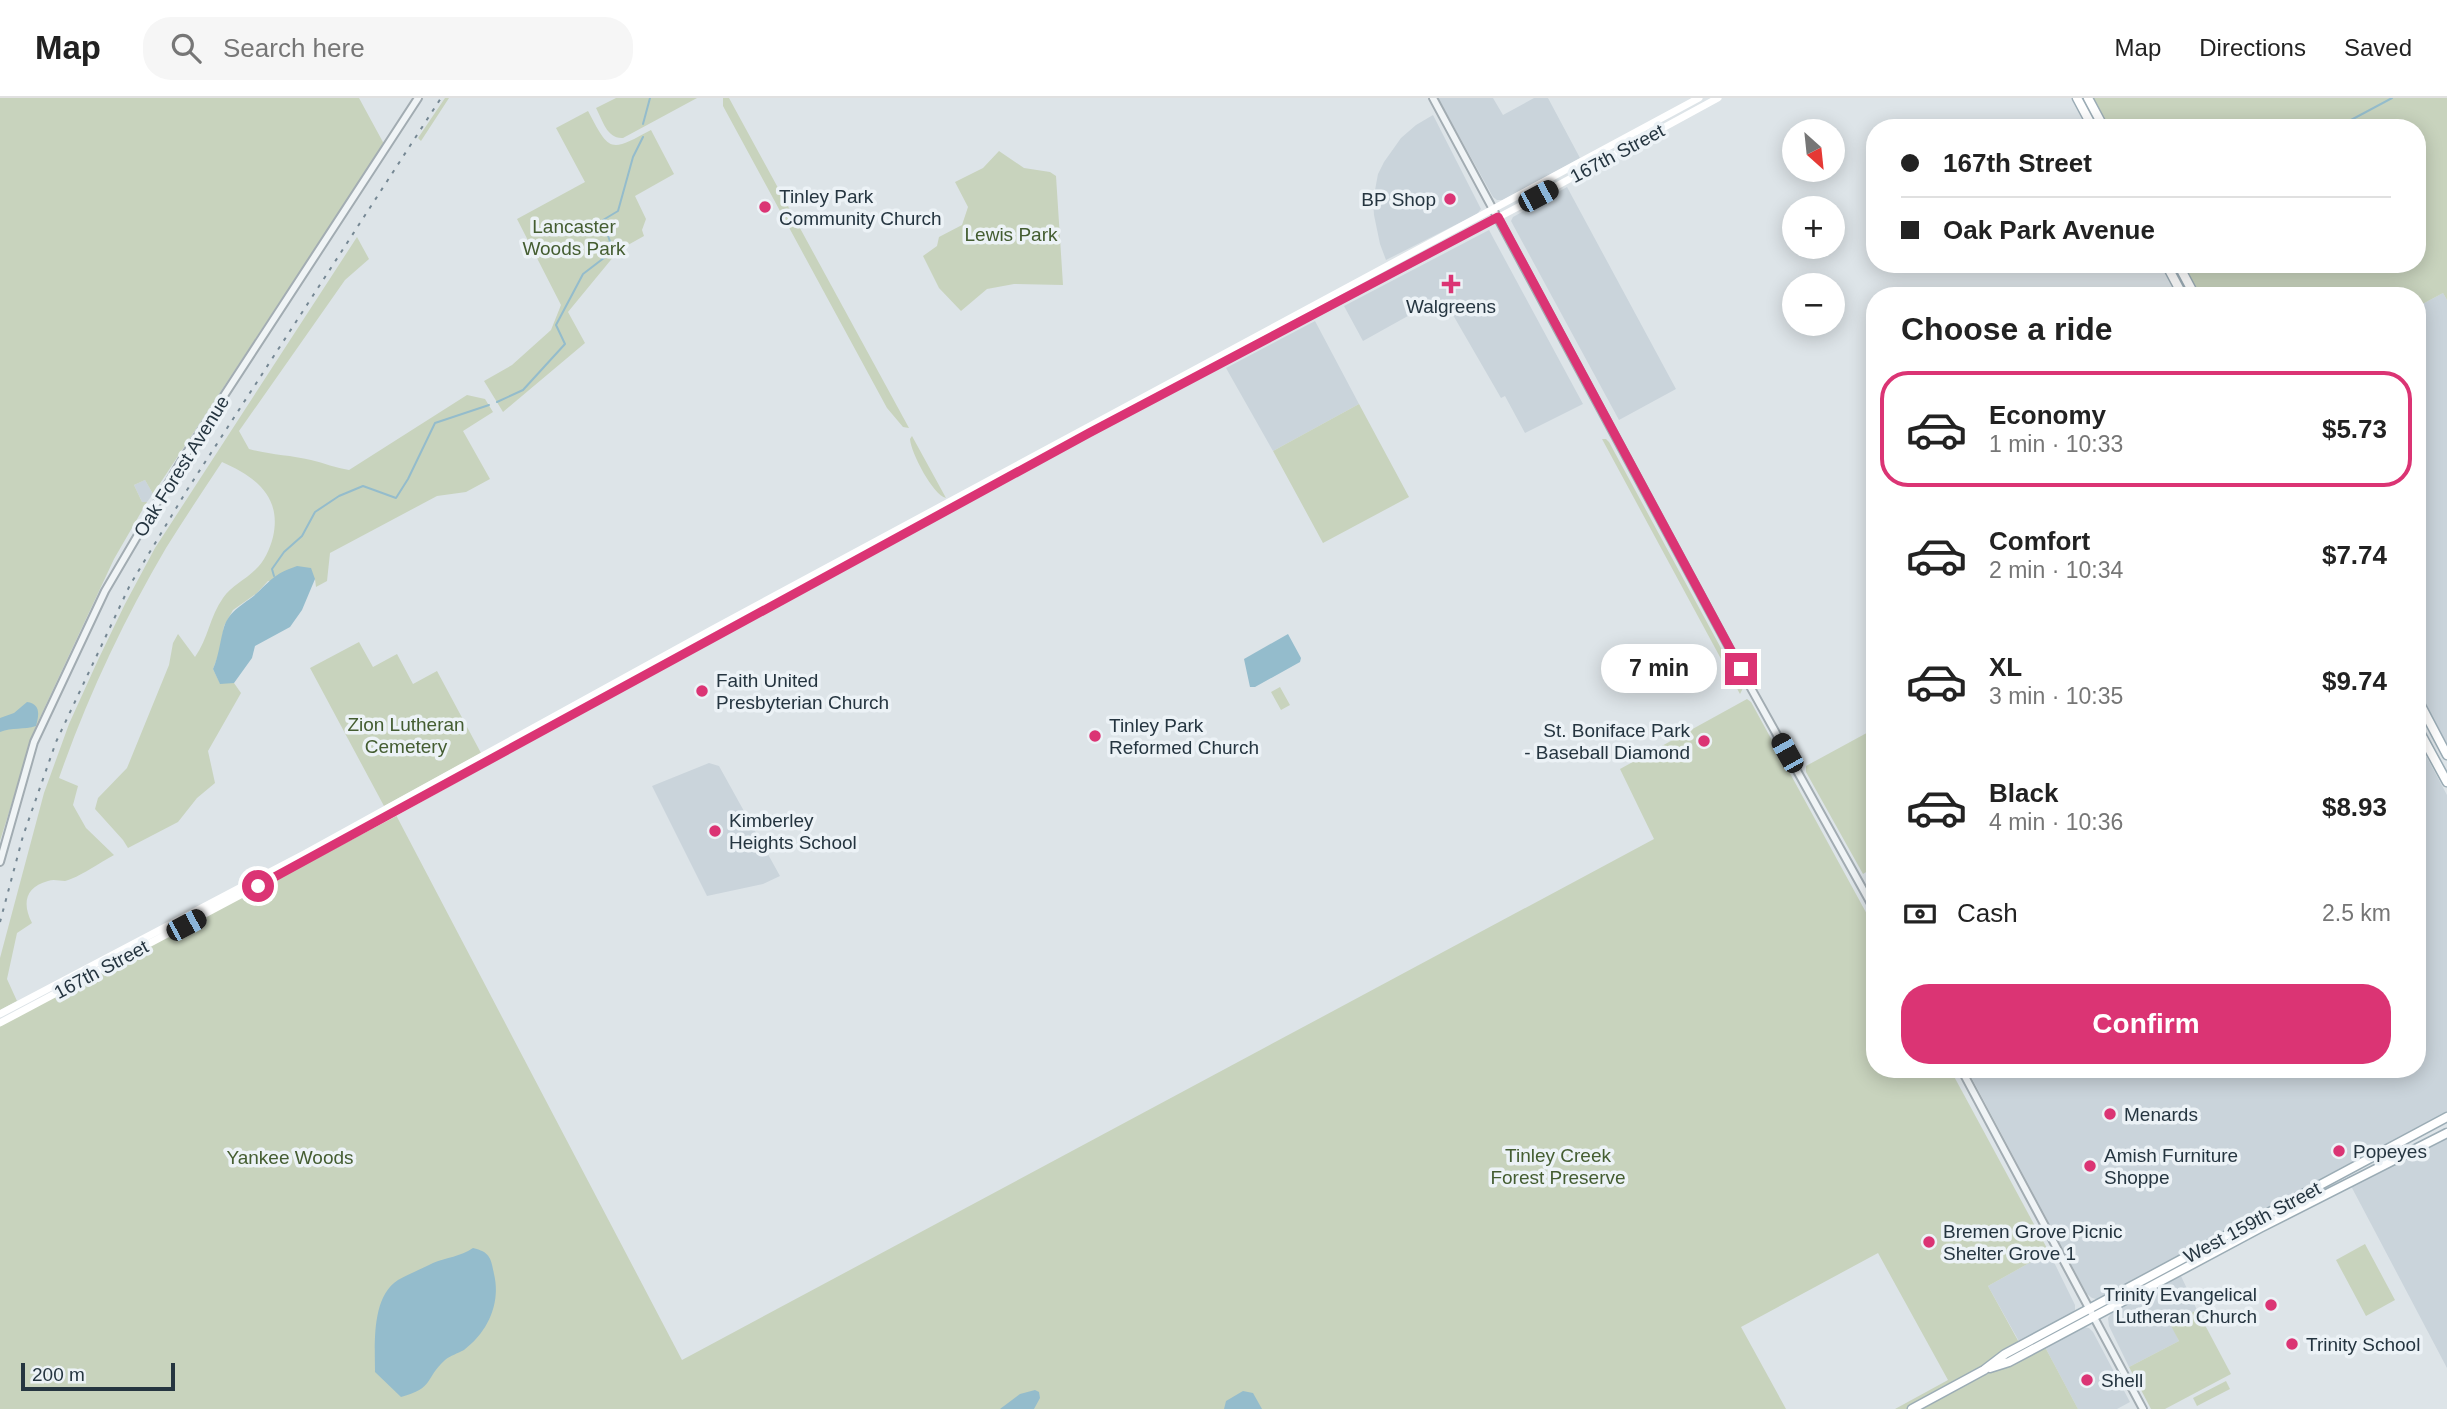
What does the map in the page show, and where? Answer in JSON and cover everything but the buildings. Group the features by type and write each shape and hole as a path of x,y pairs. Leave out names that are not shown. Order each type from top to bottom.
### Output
{"main road":[{"name":"167th Street","path":"0,1023 391,815 621,687 1496,213 1699,98"},
{"name":"167th Street","path":"0,1014 304,854 734,617 1718,98"},
{"path":"2077,98 2088,119"},
{"path":"2088,98 2099,119"},
{"path":"2426,715 2447,755"},
{"path":"2426,744 2447,782"},
{"name":"West 159th Street","path":"2091,1313 2447,1117"},
{"name":"West 159th Street","path":"1912,1409 1984,1370 2005,1354 2447,1133"}],"street":[{"name":"Oak Forest Avenue","path":"0,863 34,742 105,591 182,460 418,98"},
{"path":"1433,98 1745,678 1866,895"},
{"path":"1966,1078 2143,1409"}],"shaded area":[{"path":"1438,98 1493,98 1503,115 1534,98 1548,98 1580,158 1503,200 1497,200"},
{"path":"1433,115 1481,209 1477,214 1386,260 1374,215 1373,201 1378,174 1401,138"},
{"path":"1567,187 1676,389 1619,420 1511,221 1513,217"},
{"path":"1489,230 1583,404 1525,433 1505,396 1501,398 1453,315 1444,319 1433,302 1363,341 1344,306"},
{"path":"2443,293 2447,300 2447,744 2426,705 2426,302"},
{"path":"1315,321 1359,404 1273,451 1226,368"},
{"path":"145,480 153,494 147,502 142,502 134,485"},
{"path":"2426,756 2447,795 2447,1112 2100,1300 2087,1294 1972,1078 2426,1078"},
{"name":"Kimberley Heights School","path":"709,763 719,766 780,876 763,884 707,896 652,786"},
{"path":"2447,1138 2447,1368 2351,1186"},
{"path":"2049,1252 2075,1310 2020,1343 1988,1286"},
{"path":"2181,1276 2197,1310 2171,1324 2179,1341 2129,1367 2109,1326 2108,1318 2112,1312"},
{"path":"2083,1327 2093,1332 2130,1402 2117,1409 2078,1409 2045,1347"}],"green space":[{"path":"0,98 359,98 384,144 153,494 145,480 134,485 142,502 147,502 114,559 36,726 0,841"},
{"path":"445,98 449,98 421,141 418,138"},
{"path":"616,98 697,98 623,138 618,138 609,132 596,108"},
{"path":"723,98 729,98 909,428 903,427 887,408 723,106"},
{"path":"2092,98 2447,98 2447,300 2443,293 2426,302 2426,287 2195,287 2187,273 2426,273 2426,119 2103,119"},
{"name":"Lancaster Woods Park","path":"588,111 601,135 612,144 619,145 651,130 674,174 635,196 646,219 642,230 644,236 619,250 568,312 585,343 503,412 484,381 512,365 551,330 561,305 517,219 585,182 556,128"},
{"name":"Lewis Park","path":"999,151 1024,168 1050,172 1056,176 1063,285 1014,284 987,289 961,311 939,288 923,256 937,246 939,237 962,225 968,207 955,182 983,168"},
{"path":"357,237 369,259 345,280 239,431 249,449 303,458 349,470 467,395 485,399 493,412 463,431 490,479 466,492 437,496 330,553 327,581 316,587 315,579 268,581 257,593 233,610 224,626 220,651 213,669 220,683 234,683 241,693 208,751 215,783 197,798 178,822 128,848 95,809 98,798 127,768 169,665 173,643 178,634 195,657 223,598 258,567 273,537 274,511 264,490 246,474 222,462 166,548 135,603 94,689 59,778 78,786 73,805 86,828 114,855 70,879 48,881 34,887 30,892 27,909 32,923 17,933 7,979 17,1001 0,1010 0,958 44,793 69,724 98,660 155,548"},
{"path":"1359,404 1409,497 1323,543 1273,451"},
{"path":"912,436 946,498 935,489 918,463 911,445"},
{"path":"1602,439 1609,442 1743,688 1740,694"},
{"name":"Zion Lutheran Cemetery","path":"359,642 373,667 397,654 413,684 437,671 481,753 384,806 310,668"},
{"path":"1280,687 1290,705 1281,710 1271,692"},
{"name":"Tinley Creek Forest Preserve","path":"1747,699 1751,702 1866,912 1866,1078 1955,1078 2049,1252 1988,1286 2027,1357 2045,1347 2078,1409 1895,1409 1948,1380 1878,1253 1741,1327 1786,1409 0,1409 0,1026 396,815 682,1360 1654,839 1620,769"},
{"path":"1866,733 1866,872 1863,874 1806,772 1806,766"},
{"path":"2365,1244 2395,1300 2366,1316 2336,1260"},
{"path":"2197,1310 2231,1374 2165,1409 2151,1409 2129,1367 2179,1341 2170,1324"},
{"path":"2226,1381 2230,1389 2197,1406 2193,1398"}],"water":[{"path":"297,566 311,568 315,579 302,610 290,627 255,646 252,658 234,683 220,684 213,669 224,627 230,616 275,576"},
{"path":"1288,634 1301,658 1300,662 1255,687 1250,687 1244,659"},
{"path":"27,702 37,708 36,726 0,732 0,718 14,713"},
{"path":"473,1248 489,1256 492,1264 496,1296 491,1316 472,1343 445,1360 419,1390 401,1397 375,1372 376,1322 383,1298 398,1280"},
{"path":"1035,1390 1039,1392 1040,1398 1034,1409 1000,1409 1020,1394"},
{"path":"1243,1391 1253,1393 1262,1409 1224,1409 1226,1401"}],"waterway":[{"path":"643,124 650,98"},
{"path":"2353,119 2392,98"},
{"path":"497,402 523,390 565,344 556,325 583,274 613,251 603,220 618,211 633,157 643,137"},
{"path":"274,576 272,569 284,552 302,536 315,512 339,496 363,486 396,498 435,423 489,405"}],"railway":[{"path":"0,922 23,836 56,742 130,585 187,490 441,98"}],"place":[{"name":"BP Shop","path":"1450,199"},
{"name":"Tinley Park Community Church","path":"765,207"},
{"name":"Walgreens","path":"1451,284"},
{"name":"Faith United Presbyterian Church","path":"702,691"},
{"name":"Tinley Park Reformed Church","path":"1095,736"},
{"name":"St. Boniface Park - Baseball Diamond","path":"1704,741"},
{"name":"Kimberley Heights School","path":"715,831"},
{"name":"Menards","path":"2110,1114"},
{"name":"Popeyes","path":"2339,1151"},
{"name":"Amish Furniture Shoppe","path":"2090,1166"},
{"name":"Bremen Grove Picnic Shelter Grove 1","path":"1929,1242"},
{"name":"Trinity Evangelical Lutheran Church","path":"2271,1305"},
{"name":"Trinity School","path":"2292,1344"},
{"name":"Shell","path":"2087,1380"}],"route":[{"path":"258,886 1089,433 1498,217 1741,669"}],"park label":[{"name":"Yankee Woods","path":"290,1157"}]}
